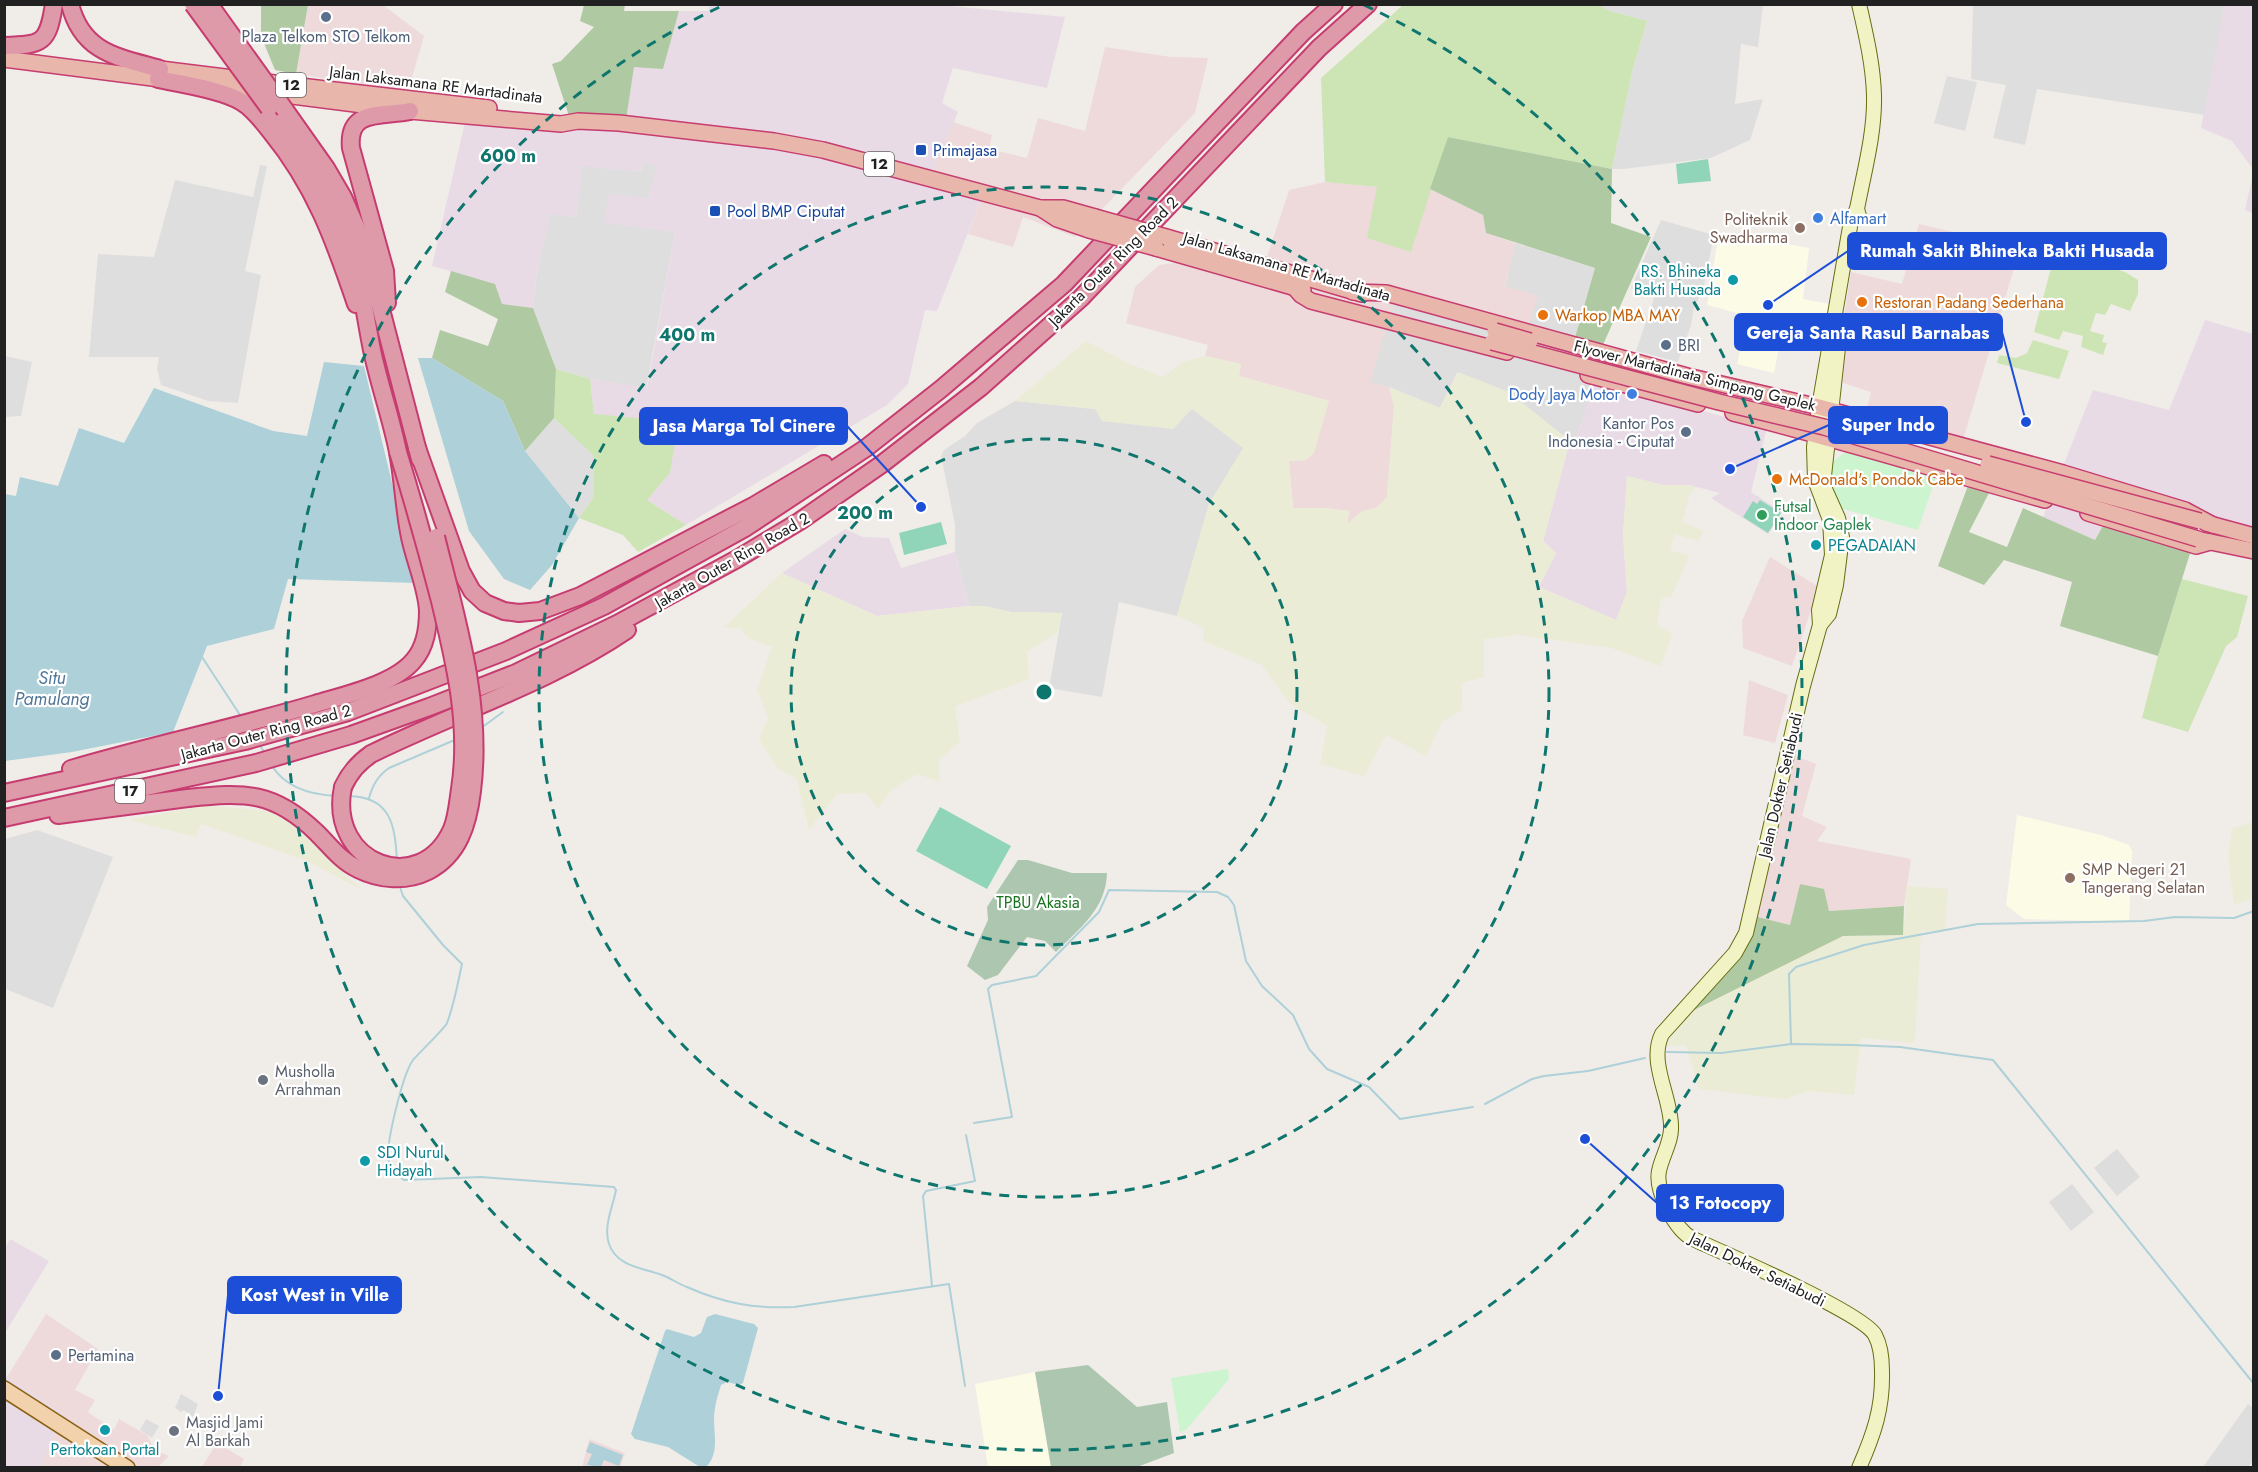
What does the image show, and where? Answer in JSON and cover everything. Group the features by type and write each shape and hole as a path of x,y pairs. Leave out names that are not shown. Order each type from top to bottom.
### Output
{"highway":[{"path":"4,48 31,45 41,41 51,23 54,4"},
{"path":"70,4 75,22 92,45 159,74 229,96 251,108 280,144 318,202 334,239 372,351 398,452 425,541 458,680 464,744 462,778 452,830 442,845 430,857 414,865 398,867 382,865 365,856 351,842 343,824 339,804 349,774 359,762 371,754 571,663 622,633 695,583"},
{"path":"4,819 88,813 188,798 251,795 278,803 299,817 336,854 357,869 382,877 403,878 417,876 435,867 450,854 462,835 469,811 476,743 474,712 461,637 417,448 371,271 352,218 326,168 193,4"},
{"path":"208,4 277,109 332,203 359,275 372,351"},
{"name":"Jakarta Outer Ring Road 2","path":"4,792 244,741 269,726 348,712 506,651 604,606 746,528 866,448 941,389 1064,284 1280,56 1334,4"},
{"name":"Jakarta Outer Ring Road 2","path":"4,819 255,763 351,735 429,707 516,673 617,624 695,583 801,522 882,464 981,387 1081,298 1319,48 1368,4"},
{"name":"Jalan Laksamana RE Martadinata","path":"4,48 159,74 410,111 561,124 578,121"},
{"name":"Jalan Laksamana RE Martadinata","path":"4,59 563,116 578,121 716,133 823,150 1040,208 1063,208 1092,223 1194,252 1342,303 1494,336"},
{"path":"391,346 385,271 350,138 358,121 367,116 410,111"},
{"name":"Jalan Laksamana RE Martadinata","path":"1194,252 1353,292 1494,336"},
{"path":"1294,287 1311,302 1849,443 2171,540 2196,546 2204,540"},
{"path":"1353,292 1386,293 1687,376 1857,417 2063,473 2185,510 2207,523"},
{"name":"Flyover Martadinata Simpang Gaplek","path":"1494,336 1815,416 1877,435 2207,523"},
{"name":"Flyover Martadinata Simpang Gaplek","path":"1494,336 1719,402 1824,427 2204,540"},
{"path":"417,448 461,570 472,591 485,603 504,611 519,613 540,611 580,596 755,505 820,467 941,389"},
{"path":"1789,427 1798,417 1796,402"},
{"path":"1849,443 1852,425 1857,417"},
{"path":"4,792 118,755 233,727 269,726 400,673 414,661 422,648 428,628 428,607 409,533 398,452"},
{"name":"12","path":"2207,523 2253,536"},
{"name":"12","path":"2204,540 2253,551"}],"main road":[{"name":"Jalan Dokter Setiabudi","path":"1859,4 1871,57 1874,112 1857,209 1851,220 1815,480 1830,520 1832,555 1819,610 1820,626 1803,686 1751,913 1741,945 1662,1034 1657,1054 1671,1125 1659,1178 1663,1198 1674,1220 1686,1235 1826,1302 1862,1322 1874,1333 1881,1351 1882,1401 1877,1422 1859,1467"},
{"name":"Jalan Dokter Setiabudi","path":"1820,626 1829,614 1836,585 1842,537 1838,518 1826,489 1822,436"},
{"path":"1824,464 1838,449 1849,443"},
{"path":"4,1389 127,1467"}],"shaded area":[{"path":"709,4 949,4 950,6 1065,17 1047,88 953,68 942,103 958,112 930,178 983,195 937,311 925,310 908,384 887,405 686,525 647,500 670,473 594,414 590,379 647,388 675,232 604,223 609,194 649,198 657,165 643,162 641,172 582,166 576,217 550,214 536,277 533,308 502,304 495,284 432,266 468,109 626,120 634,66 663,69 679,11 709,11"},
{"path":"308,5 383,5 424,36 408,91 296,74"},
{"path":"1599,5 1763,5 1758,47 1741,44 1735,104 1763,99 1750,140 1711,158 1612,169 1632,72 1647,21 1607,10"},
{"path":"1973,5 2225,5 2205,115 2037,89 2025,145 1993,138 2006,85 1971,79"},
{"path":"2225,5 2253,5 2253,169 2232,141 2201,128"},
{"path":"1105,47 1171,57 1208,58 1195,113 1075,237 1023,217 1013,247 968,234 983,195 929,178 953,122 992,135 989,149 1027,158 1038,118 1085,131"},
{"path":"1947,76 1977,82 1965,131 1934,123"},
{"path":"643,162 658,165 649,198 604,222 675,232 646,389 590,379 556,369 533,308 536,278 550,213 576,217 582,165 641,172"},
{"path":"260,165 267,166 245,271 261,275 238,403 208,401 161,385 157,369 159,357 89,357 98,254 154,257 175,180 253,197"},
{"path":"2253,174 2253,213 2245,210"},
{"path":"1325,182 1377,187 1411,252 1430,189 1483,215 1486,233 1515,243 1505,286 1538,296 1526,336 1397,292 1370,382 1389,387 1394,406 1387,497 1378,507 1361,512 1347,525 1349,511 1293,508 1289,461 1306,460 1329,401 1239,376 1241,364 1205,356 1208,345 1126,323 1135,287 1159,265 1211,258 1262,272 1289,190"},
{"path":"1661,220 1714,235 1703,290 1694,307 1691,325 1678,362 1636,351 1655,295 1631,288"},
{"path":"1919,224 2020,248 1963,440 1866,413 1871,392 1834,380 1851,272 1902,284"},
{"path":"1739,238 1809,248 1803,299 1830,304 1823,344 1781,337 1774,373 1737,364 1748,316 1707,305 1718,239"},
{"path":"1515,243 1595,268 1574,341 1602,347 1585,414 1575,440 1570,441 1457,373 1440,408 1389,387 1369,383 1397,292 1505,287"},
{"path":"2205,320 2253,334 2253,546 2113,508 2095,540 2043,517 2093,390 2169,410"},
{"path":"1086,341 1130,364 1163,377 1183,362 1205,356 1241,364 1239,376 1329,401 1314,453 1306,460 1289,461 1293,508 1350,511 1347,524 1361,512 1378,507 1387,497 1394,406 1389,387 1440,408 1458,372 1509,392 1570,441 1543,541 1556,553 1539,587 1616,620 1627,592 1623,535 1627,476 1663,485 1696,487 1690,494 1682,522 1704,531 1698,541 1675,534 1670,550 1689,556 1672,596 1661,598 1657,625 1672,634 1661,666 1611,648 1519,635 1484,639 1484,677 1462,683 1462,710 1442,722 1426,756 1386,735 1364,776 1320,764 1327,726 1289,703 1262,665 1203,641 1204,628 1177,616 1209,504 1243,448 1192,409 1173,429 1102,421 1095,409 1015,401"},
{"path":"5,356 32,362 21,416 5,417"},
{"path":"1593,382 1767,428 1751,492 1782,512 1768,534 1711,498 1720,493 1689,485 1663,485 1627,476 1623,535 1627,592 1616,620 1539,587 1556,553 1543,541 1570,441 1575,440 1581,425"},
{"path":"1015,401 1095,409 1192,408 1244,448 1209,504 1177,616 1119,602 1102,697 1049,688 1062,613 1011,612 984,606 969,606 955,552 955,524 941,456 944,450 965,436 977,423"},
{"path":"554,418 594,456 594,497 579,518 525,451"},
{"path":"845,529 863,537 889,538 901,568 955,552 969,606 877,616 782,573"},
{"path":"1770,557 1819,587 1792,666 1743,648 1742,621"},
{"path":"782,573 877,616 969,606 984,606 1011,612 1062,613 1058,632 1027,652 1029,679 955,706 960,742 939,760 940,782 917,774 892,789 878,809 866,793 837,794 809,830 796,778 777,768 759,739 768,718 757,689 772,647 748,638 740,628 723,628"},
{"path":"1749,680 1788,695 1775,743 1743,735"},
{"path":"1785,752 1816,764 1802,816 1827,827 1817,841 1911,859 1904,906 1828,911 1800,884 1790,925 1750,915"},
{"path":"206,805 268,811 293,825 363,891 310,862 201,824 196,837 129,820"},
{"name":"SMP Negeri 21 Tangerang Selatan","path":"2017,815 2101,835 2129,845 2132,851 2129,922 2024,919 2006,905"},
{"path":"2253,822 2253,898 2234,905 2228,857 2232,828"},
{"path":"37,830 113,857 53,1008 5,989 5,839"},
{"path":"1907,886 1948,889 1945,931 1921,931 1915,1043 1861,1038 1854,1095 1809,1091 1785,1099 1699,1089 1686,1045 1664,1046 1677,1018 1843,936 1903,935"},
{"path":"2117,1149 2140,1177 2117,1196 2094,1168"},
{"path":"2072,1184 2094,1212 2071,1231 2049,1202"},
{"path":"10,1239 49,1261 5,1333 5,1248"},
{"path":"46,1314 98,1349 75,1390 95,1400 88,1412 114,1430 119,1419 147,1435 155,1450 169,1456 158,1467 40,1467 63,1414 7,1377"},
{"path":"1035,1372 1051,1467 988,1467 975,1384"},
{"path":"4,1375 63,1414 40,1467 5,1467"},
{"path":"181,1394 198,1404 193,1417 184,1410 181,1412 175,1408"},
{"path":"2248,1404 2253,1408 2253,1461 2248,1467 2203,1467"},
{"path":"146,1419 159,1426 152,1438 140,1430"},
{"path":"589,1439 625,1453 620,1467 582,1468"},
{"path":"217,1443 244,1459 240,1467 202,1467"}],"green space":[{"path":"261,5 308,5 296,74 275,70 261,36"},
{"path":"584,5 625,5 624,11 679,11 663,69 634,67 626,120 569,116 552,64 561,61 594,27 580,21"},
{"path":"1403,5 1599,5 1607,10 1647,21 1632,72 1612,169 1448,137 1411,252 1367,238 1377,187 1325,182 1321,78"},
{"path":"1448,137 1612,169 1611,223 1651,237 1602,347 1574,341 1595,268 1486,233 1483,215 1430,189"},
{"path":"1708,159 1711,181 1678,184 1676,164"},
{"path":"2065,254 2125,272 2138,280 2138,294 2130,311 2111,304 2105,315 2096,313 2090,331 2104,335 2102,342 2107,343 2103,355 2081,347 2083,336 2063,331 2059,340 2034,332 2054,257"},
{"path":"451,271 495,284 502,304 533,308 556,369 554,418 525,451 503,401 432,358 440,330 488,346 498,319 445,292"},
{"path":"2033,340 2069,351 2059,379 1997,363 1999,355 2016,358 2027,353"},
{"path":"556,369 590,379 594,414 678,422 670,473 647,500 686,525 638,552 623,535 579,518 594,497 594,456 554,418"},
{"path":"1850,448 1937,474 1918,530 1840,508 1828,484 1831,463"},
{"path":"1969,483 1991,489 1969,532 2007,547 2023,508 2095,540 2113,508 2197,531 2158,656 2060,626 2072,582 2004,560 1984,585 1938,566"},
{"name":"Futsal Indoor Gaplek","path":"1760,500 1781,513 1768,533 1743,517 1753,501 1757,504"},
{"path":"941,522 947,544 904,555 899,533"},
{"path":"2182,579 2248,596 2237,637 2226,646 2188,732 2142,718"},
{"path":"940,807 1011,846 987,889 916,851"},
{"name":"TPBU Akasia","path":"1018,860 1028,860 1072,873 1107,873 1106,886 1090,917 1056,952 1045,941 1027,937 998,975 985,980 967,966 988,920 987,907"},
{"path":"1800,884 1824,889 1829,911 1904,906 1903,935 1843,936 1678,1018 1741,949 1750,915 1790,925"},
{"path":"1088,1365 1137,1407 1167,1402 1174,1453 1137,1467 1051,1467 1035,1372"},
{"path":"1228,1369 1229,1379 1186,1430 1180,1432 1171,1378"}],"water":[{"path":"418,358 432,358 503,401 525,451 579,518 552,565 530,590 504,579 469,531"},
{"name":"Situ Pamulang","path":"324,362 364,366 416,583 288,579 274,629 207,646 173,732 72,752 5,761 5,494 16,496 20,477 58,486 79,428 124,443 154,388 273,431 307,436"},
{"path":"715,1314 754,1324 758,1328 743,1383 739,1385 727,1382 721,1385 714,1415 714,1454 706,1467 700,1467 668,1447 635,1439 631,1434 665,1331 667,1329 694,1337 701,1333 707,1317"},
{"path":"590,1442 623,1455 619,1466 604,1460 601,1467 587,1465 592,1454 586,1452"}],"waterway":[{"path":"202,657 242,718"},
{"path":"481,728 503,712"},
{"path":"369,798 376,781 389,768 457,739"},
{"path":"258,743 265,753"},
{"path":"272,766 285,780 300,789 337,796"},
{"path":"349,796 374,802 388,815 395,836 397,861"},
{"path":"399,884 403,896 443,945 462,964 447,1023 413,1060 400,1095 388,1155 390,1166 397,1175 404,1180 481,1177 614,1187 616,1190 607,1237 618,1258 631,1266 665,1276 700,1293 739,1304 794,1307 949,1284 965,1386"},
{"path":"974,1123 1012,1117 988,989 992,985 1036,976 1099,912 1109,890 1217,892 1228,897 1234,905 1246,961 1262,986 1293,1015 1309,1049 1327,1069 1369,1087 1400,1119 1473,1107"},
{"path":"1791,1043 1789,974 1796,967 1864,945 1978,924 2144,921 2175,917 2234,918 2254,911"},
{"path":"1667,1052 1721,1053 1791,1044 1852,1045 1900,1047 1993,1060 2254,1384"},
{"path":"1485,1104 1532,1079 1588,1071 1645,1058"},
{"path":"932,1286 923,1196 926,1191 975,1181 966,1135"}],"place":[{"name":"Plaza Telkom STO Telkom","path":"326,17"},
{"name":"Primajasa","path":"921,150"},
{"name":"Pool BMP Ciputat","path":"715,211"},
{"name":"Alfamart","path":"1818,218"},
{"name":"Politeknik Swadharma","path":"1800,228"},
{"name":"RS. Bhineka Bakti Husada","path":"1733,280"},
{"name":"Restoran Padang Sederhana","path":"1862,302"},
{"name":"Rumah Sakit Bhineka Bakti Husada","path":"1768,305"},
{"name":"Warkop MBA MAY","path":"1543,315"},
{"name":"BRI","path":"1666,345"},
{"name":"Dody Jaya Motor","path":"1632,394"},
{"name":"Gereja Santa Rasul Barnabas","path":"2026,422"},
{"name":"Kantor Pos Indonesia - Ciputat","path":"1686,432"},
{"name":"Super Indo","path":"1730,469"},
{"name":"McDonald's Pondok Cabe","path":"1777,479"},
{"name":"Jasa Marga Tol Cinere","path":"921,507"},
{"name":"Futsal Indoor Gaplek","path":"1762,515"},
{"name":"PEGADAIAN","path":"1816,545"},
{"name":"SMP Negeri 21 Tangerang Selatan","path":"2070,878"},
{"name":"Musholla Arrahman","path":"263,1080"},
{"name":"13 Fotocopy","path":"1585,1139"},
{"name":"SDI Nurul Hidayah","path":"365,1161"},
{"name":"Pertamina","path":"56,1355"},
{"name":"Kost West in Ville","path":"218,1396"},
{"name":"Pertokoan Portal","path":"105,1430"},
{"name":"Masjid Jami Al Barkah","path":"174,1431"}]}
